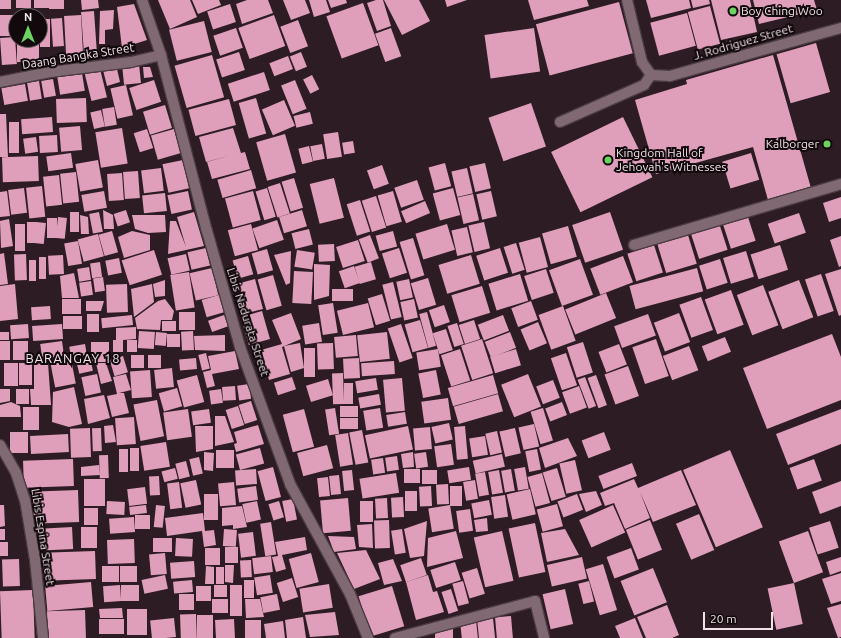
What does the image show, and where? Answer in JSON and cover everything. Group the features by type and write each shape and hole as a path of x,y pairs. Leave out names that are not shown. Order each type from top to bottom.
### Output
{"street":[{"name":"Libis Nadurata Street","path":"142,0 160,55 206,231 240,347 290,484 350,594 368,638"},
{"path":"560,122 644,85 651,76 642,62 627,0"},
{"name":"J. Rodriguez Street","path":"651,76 670,76 841,28"},
{"name":"Daang Bangka Street","path":"0,82 50,72 131,62 160,55"},
{"path":"634,245 841,184"},
{"name":"Libis Espina Street","path":"0,445 11,462 22,488 35,560 43,638"},
{"path":"395,638 535,601 544,638"}],"building":[{"path":"0,0 11,0 11,8 0,9"},
{"path":"16,0 31,0 31,8 16,8"},
{"path":"34,0 49,0 49,8 34,8"},
{"path":"49,0 64,0 64,9 49,9"},
{"path":"81,0 98,0 99,8 82,10"},
{"path":"158,0 190,0 197,17 170,29"},
{"path":"192,0 219,0 221,5 198,14"},
{"path":"247,0 268,0 273,13 242,24 236,4"},
{"path":"283,0 305,0 310,13 291,20"},
{"path":"309,0 326,0 330,12 314,17"},
{"path":"328,0 346,0 347,3 331,8"},
{"path":"376,0 383,0 391,26 377,31 367,3"},
{"path":"384,0 419,0 430,21 402,35"},
{"path":"445,0 467,0 447,7"},
{"path":"528,0 587,0 589,6 534,20"},
{"path":"646,0 689,0 691,8 651,18"},
{"path":"691,0 709,0 710,4 693,8"},
{"path":"711,0 750,0 757,32 721,40"},
{"path":"753,0 814,0 817,10 759,24"},
{"path":"619,2 633,53 550,75 536,24"},
{"path":"363,3 378,45 342,59 326,16"},
{"path":"134,4 147,40 122,48 117,7"},
{"path":"230,4 236,22 213,29 207,11"},
{"path":"710,6 720,44 698,50 688,12"},
{"path":"114,10 113,29 105,30 105,44 99,44 100,11"},
{"path":"94,11 97,50 84,51 81,12"},
{"path":"687,13 696,46 659,56 650,23"},
{"path":"0,15 8,15 8,36 0,36"},
{"path":"81,15 83,53 66,54 64,16"},
{"path":"274,15 285,46 250,59 238,28"},
{"path":"62,18 64,46 53,47 51,19"},
{"path":"48,19 50,19 50,47 48,47"},
{"path":"298,20 308,46 290,53 280,27"},
{"path":"204,21 212,52 177,61 169,30"},
{"path":"236,28 243,48 220,56 213,36"},
{"path":"391,28 401,56 385,62 375,34"},
{"path":"534,28 540,72 491,79 484,35"},
{"path":"8,37 8,48 16,48 17,64 2,65 0,38"},
{"path":"816,43 830,92 791,103 777,54"},
{"path":"17,48 39,48 39,62 17,62"},
{"path":"239,52 245,70 222,77 216,59"},
{"path":"301,52 307,67 296,71 290,56"},
{"path":"212,55 224,97 187,108 175,66"},
{"path":"773,55 811,188 768,200 753,147 656,174 635,100 687,84 686,80"},
{"path":"288,56 293,69 274,76 269,63"},
{"path":"139,64 141,83 124,85 122,66"},
{"path":"143,67 150,67 153,77 144,78"},
{"path":"100,69 107,97 91,101 84,73"},
{"path":"117,69 120,82 107,86 103,70"},
{"path":"264,72 270,90 234,102 228,84"},
{"path":"82,73 85,91 60,95 57,77"},
{"path":"312,75 319,89 310,94 303,80"},
{"path":"53,79 56,96 44,98 41,81"},
{"path":"154,80 161,102 136,110 129,88"},
{"path":"295,80 307,109 293,114 281,86"},
{"path":"39,81 42,99 30,101 27,83"},
{"path":"25,84 28,101 4,105 1,88"},
{"path":"126,85 133,115 117,119 110,89"},
{"path":"86,98 87,122 57,123 56,99"},
{"path":"256,98 266,134 249,139 239,103"},
{"path":"229,99 236,125 195,136 188,110"},
{"path":"284,100 295,126 273,135 262,109"},
{"path":"531,103 546,146 503,161 488,118"},
{"path":"165,105 172,128 150,135 143,112"},
{"path":"114,107 117,125 105,127 102,109"},
{"path":"101,110 105,127 94,129 90,112"},
{"path":"310,112 313,124 296,128 294,116"},
{"path":"0,114 6,114 8,157 0,157"},
{"path":"52,117 53,132 22,134 21,119"},
{"path":"623,117 652,177 580,212 551,152"},
{"path":"9,122 19,122 19,153 9,153"},
{"path":"80,126 82,150 61,152 59,128"},
{"path":"122,128 128,164 101,168 95,132"},
{"path":"233,128 241,153 245,152 250,169 212,179 207,162 231,155 206,162 199,137"},
{"path":"147,129 153,148 140,152 134,133"},
{"path":"174,129 181,153 158,160 151,136"},
{"path":"338,132 342,157 327,159 323,134"},
{"path":"285,134 296,172 267,181 256,142"},
{"path":"57,135 58,152 40,153 39,136"},
{"path":"36,137 38,152 25,154 23,139"},
{"path":"353,141 355,153 344,155 342,143"},
{"path":"322,144 325,159 313,161 310,146"},
{"path":"309,146 313,162 302,164 298,149"},
{"path":"71,153 73,168 48,171 46,156"},
{"path":"751,153 759,180 730,189 722,162"},
{"path":"38,156 39,181 3,182 2,157"},
{"path":"98,160 103,188 80,192 75,164"},
{"path":"183,160 189,188 168,193 162,164"},
{"path":"445,163 451,186 435,191 429,167"},
{"path":"485,163 491,188 475,192 469,167"},
{"path":"382,165 389,184 374,189 367,170"},
{"path":"161,168 164,191 144,193 141,170"},
{"path":"467,168 473,193 457,197 451,172"},
{"path":"251,170 256,188 223,198 217,180"},
{"path":"138,171 140,198 125,199 123,172"},
{"path":"76,172 79,202 63,204 60,174"},
{"path":"122,173 124,200 109,201 107,174"},
{"path":"59,175 62,205 46,207 43,177"},
{"path":"294,178 303,208 291,211 282,182"},
{"path":"334,178 344,218 320,224 310,184"},
{"path":"417,180 424,200 401,208 394,188"},
{"path":"280,183 290,213 278,217 268,187"},
{"path":"42,186 45,217 29,219 26,188"},
{"path":"24,188 27,213 11,215 8,190"},
{"path":"267,188 276,217 264,220 256,192"},
{"path":"453,188 460,215 440,220 433,193"},
{"path":"7,191 10,216 0,217 0,192"},
{"path":"104,191 107,208 84,212 81,195"},
{"path":"188,191 192,210 171,214 167,195"},
{"path":"253,191 261,220 233,227 225,199"},
{"path":"393,191 402,222 386,226 378,195"},
{"path":"491,191 497,216 482,220 476,194"},
{"path":"165,193 167,211 144,213 142,195"},
{"path":"473,194 479,220 463,224 457,198"},
{"path":"376,196 386,227 372,232 362,201"},
{"path":"841,197 841,218 829,222 823,203"},
{"path":"360,200 370,231 357,236 347,204"},
{"path":"425,201 430,213 406,223 401,211"},
{"path":"103,210 113,215 114,229 104,229"},
{"path":"126,210 130,222 118,226 114,214"},
{"path":"302,210 307,226 284,233 279,217"},
{"path":"70,212 79,212 79,232 70,232"},
{"path":"99,212 103,232 93,234 89,214"},
{"path":"194,212 204,246 168,254 170,221 176,221 186,247 177,217"},
{"path":"610,212 623,250 585,263 572,225"},
{"path":"799,213 806,233 775,244 768,224"},
{"path":"747,214 756,241 731,249 722,222"},
{"path":"80,215 88,217 89,234 81,234"},
{"path":"132,215 165,215 166,232 148,233 135,229"},
{"path":"58,217 67,218 65,239 56,238"},
{"path":"47,218 57,218 57,238 47,238"},
{"path":"9,219 13,246 1,248 0,221"},
{"path":"277,220 284,240 259,248 252,228"},
{"path":"27,222 36,222 36,243 27,243"},
{"path":"36,222 46,223 44,244 34,243"},
{"path":"484,222 490,248 474,252 468,226"},
{"path":"719,223 728,250 699,259 690,232"},
{"path":"15,224 25,224 25,251 15,251"},
{"path":"251,224 258,250 235,256 228,230"},
{"path":"447,224 455,250 423,259 415,234"},
{"path":"568,226 577,257 551,264 542,233"},
{"path":"467,227 473,252 457,256 451,231"},
{"path":"309,229 313,245 295,249 292,233"},
{"path":"112,231 118,252 105,256 99,235"},
{"path":"132,231 150,235 150,250 124,258 118,237"},
{"path":"393,231 397,246 380,251 376,236"},
{"path":"98,234 104,256 84,262 78,239"},
{"path":"370,235 379,258 368,263 359,239"},
{"path":"688,235 697,264 666,273 657,244"},
{"path":"841,236 841,266 839,267 830,240"},
{"path":"540,237 548,267 527,273 519,243"},
{"path":"413,238 424,275 411,279 400,242"},
{"path":"358,240 365,261 343,268 336,247"},
{"path":"78,241 82,264 68,266 64,243"},
{"path":"516,243 525,270 512,274 504,247"},
{"path":"334,244 335,261 319,262 318,245"},
{"path":"654,245 663,273 636,281 627,254"},
{"path":"780,245 788,270 759,279 751,255"},
{"path":"206,248 210,266 192,270 187,252"},
{"path":"399,248 407,273 390,278 382,254"},
{"path":"500,248 508,273 484,280 476,256"},
{"path":"267,249 273,270 258,275 252,253"},
{"path":"154,250 162,275 130,285 122,261"},
{"path":"297,250 315,253 312,270 294,267"},
{"path":"291,251 290,283 286,285 274,255"},
{"path":"746,251 754,277 731,284 723,258"},
{"path":"4,253 8,284 0,285 0,254"},
{"path":"14,254 26,254 27,280 15,280"},
{"path":"186,254 190,271 171,275 167,258"},
{"path":"63,255 64,274 49,275 48,256"},
{"path":"471,255 480,284 447,294 438,265"},
{"path":"248,256 253,274 238,279 233,260"},
{"path":"623,256 633,282 600,295 590,269"},
{"path":"39,257 46,257 46,279 39,279"},
{"path":"119,258 122,273 108,275 105,261"},
{"path":"580,259 593,295 562,306 549,270"},
{"path":"720,259 728,283 707,290 699,266"},
{"path":"29,260 36,260 36,281 29,281"},
{"path":"100,262 102,277 92,278 90,263"},
{"path":"371,262 376,279 360,284 355,267"},
{"path":"314,264 330,265 329,296 314,300"},
{"path":"354,266 360,283 345,288 339,271"},
{"path":"89,267 91,280 79,282 77,269"},
{"path":"212,268 218,295 196,300 190,273"},
{"path":"697,268 703,291 636,309 629,286"},
{"path":"546,269 554,293 532,300 524,276"},
{"path":"841,269 841,315 839,316 825,274"},
{"path":"294,271 313,272 311,304 292,303"},
{"path":"189,272 195,308 176,311 170,275"},
{"path":"74,273 79,298 62,298 60,276"},
{"path":"520,274 528,301 497,310 488,284"},
{"path":"821,274 834,311 818,316 805,280"},
{"path":"273,275 282,306 266,310 258,279"},
{"path":"103,277 105,291 95,292 93,278"},
{"path":"428,278 436,305 419,310 411,283"},
{"path":"255,279 263,309 247,313 239,283"},
{"path":"409,279 413,298 400,300 396,282"},
{"path":"165,280 165,296 155,297 153,284"},
{"path":"799,280 813,317 783,329 768,292"},
{"path":"91,281 93,295 81,297 79,283"},
{"path":"393,282 402,317 391,320 382,285"},
{"path":"15,284 18,319 0,321 0,286"},
{"path":"127,284 128,312 107,313 106,285"},
{"path":"152,284 154,302 134,317 131,289"},
{"path":"763,285 778,325 752,335 737,295"},
{"path":"482,286 490,313 460,322 451,295"},
{"path":"332,289 353,289 353,301 332,301"},
{"path":"731,290 744,325 717,334 705,300"},
{"path":"606,293 616,318 575,335 565,309"},
{"path":"382,294 390,321 376,325 368,298"},
{"path":"219,295 224,312 207,317 202,300"},
{"path":"701,297 713,330 691,338 679,305"},
{"path":"62,299 81,299 81,314 62,314"},
{"path":"165,299 174,311 172,320 161,320 160,330 137,329 135,318 158,301"},
{"path":"414,299 418,318 404,320 400,302"},
{"path":"86,301 104,301 101,311 86,311"},
{"path":"531,301 538,320 518,327 511,308"},
{"path":"333,303 338,333 323,335 318,305"},
{"path":"368,303 374,327 343,335 337,311"},
{"path":"444,305 450,322 435,327 429,310"},
{"path":"50,306 51,319 32,320 31,307"},
{"path":"563,306 576,341 551,350 539,315"},
{"path":"262,311 270,339 249,345 241,317"},
{"path":"179,312 195,312 195,330 179,330"},
{"path":"427,312 436,346 428,348 419,314"},
{"path":"291,313 301,339 282,347 290,374 269,380 261,350 282,344 272,320"},
{"path":"679,313 690,342 665,352 654,323"},
{"path":"87,314 99,314 99,332 87,332"},
{"path":"648,314 656,336 622,348 614,326"},
{"path":"132,315 133,325 102,328 101,318"},
{"path":"224,315 228,326 212,332 208,321"},
{"path":"503,315 509,331 484,341 478,325"},
{"path":"63,316 82,316 82,329 63,329"},
{"path":"420,320 428,348 413,352 405,324"},
{"path":"474,320 480,339 465,344 459,325"},
{"path":"162,321 176,321 176,331 162,331"},
{"path":"538,322 547,343 529,351 521,329"},
{"path":"319,323 322,342 305,344 302,326"},
{"path":"457,323 464,344 454,347 447,326"},
{"path":"28,324 29,338 11,339 10,325"},
{"path":"62,324 63,339 33,341 32,326"},
{"path":"401,324 413,358 399,363 388,329"},
{"path":"136,327 136,339 123,340 123,352 113,352 113,340 116,340 116,328"},
{"path":"446,329 453,350 439,354 433,333"},
{"path":"139,331 155,332 154,349 138,348"},
{"path":"193,331 194,350 182,351 181,332"},
{"path":"0,332 9,332 9,340 0,340"},
{"path":"156,332 167,333 166,346 155,345"},
{"path":"387,332 390,359 360,362 357,335"},
{"path":"510,332 516,348 491,358 485,342"},
{"path":"167,334 180,334 180,347 167,347"},
{"path":"832,334 841,357 841,400 767,429 743,368"},
{"path":"225,335 225,351 195,350 194,336"},
{"path":"356,335 358,356 336,358 334,337"},
{"path":"725,337 731,352 708,361 702,346"},
{"path":"482,339 493,373 472,380 461,346"},
{"path":"656,339 669,376 645,384 632,347"},
{"path":"127,340 137,340 137,352 127,352"},
{"path":"0,341 10,341 10,360 0,360"},
{"path":"13,341 28,341 28,360 13,360"},
{"path":"62,341 64,356 42,359 40,344"},
{"path":"91,342 109,342 109,362 91,362"},
{"path":"583,342 593,372 577,378 567,347"},
{"path":"300,343 304,368 291,372 284,346"},
{"path":"333,343 334,369 318,370 317,344"},
{"path":"85,344 87,355 71,358 69,347"},
{"path":"619,344 627,365 606,372 598,352"},
{"path":"689,346 698,370 672,380 663,356"},
{"path":"304,348 315,348 315,377 304,377"},
{"path":"438,349 441,367 419,370 416,352"},
{"path":"460,349 470,380 451,387 441,355"},
{"path":"516,349 521,365 495,373 490,357"},
{"path":"235,351 239,369 212,374 215,386 207,388 203,372 211,370 208,356"},
{"path":"206,353 210,369 202,370 198,355"},
{"path":"566,353 577,385 562,390 551,358"},
{"path":"131,355 144,355 144,368 131,368"},
{"path":"148,355 161,355 161,368 148,368"},
{"path":"123,356 128,372 115,376 110,360"},
{"path":"90,358 93,371 79,374 76,361"},
{"path":"196,358 197,369 180,370 179,359"},
{"path":"359,358 360,378 344,379 343,359"},
{"path":"71,359 76,384 55,388 50,363"},
{"path":"394,361 395,374 362,376 361,363"},
{"path":"4,363 18,363 18,386 4,386"},
{"path":"19,363 32,363 32,385 19,385"},
{"path":"48,363 51,405 31,405 30,389 34,389 34,364"},
{"path":"96,363 106,363 112,381 101,384"},
{"path":"628,366 639,396 615,405 605,375"},
{"path":"172,368 174,387 156,389 154,370"},
{"path":"150,370 152,397 132,398 130,371"},
{"path":"436,370 441,395 423,398 418,373"},
{"path":"332,373 343,373 344,404 333,404"},
{"path":"97,374 101,393 85,396 81,377"},
{"path":"126,374 131,390 119,393 124,393 129,413 112,417 107,396 117,394 113,377"},
{"path":"528,374 541,406 514,417 501,385"},
{"path":"197,375 204,402 184,407 177,380"},
{"path":"493,375 498,393 453,406 448,388"},
{"path":"596,375 607,405 598,408 588,378"},
{"path":"292,377 296,389 278,395 274,383"},
{"path":"585,377 596,406 589,409 578,380"},
{"path":"376,378 378,390 357,393 355,381"},
{"path":"402,378 405,411 386,413 383,380"},
{"path":"328,379 333,395 311,402 306,386"},
{"path":"553,380 560,398 543,404 536,386"},
{"path":"344,383 353,383 353,404 344,404"},
{"path":"249,384 251,399 239,401 237,386"},
{"path":"235,386 236,400 223,401 222,387"},
{"path":"579,386 587,408 570,414 562,392"},
{"path":"74,387 82,424 69,427 52,422 53,392"},
{"path":"177,388 182,406 164,412 159,393"},
{"path":"0,389 10,389 10,401 0,403"},
{"path":"16,389 29,389 29,404 16,404"},
{"path":"221,389 223,403 211,405 209,391"},
{"path":"379,394 381,405 360,408 358,398"},
{"path":"498,394 503,411 459,424 454,407"},
{"path":"104,395 110,418 88,424 84,399"},
{"path":"448,398 451,420 424,424 421,402"},
{"path":"157,400 164,436 141,441 133,405"},
{"path":"251,401 257,420 245,424 239,405"},
{"path":"11,402 20,406 21,417 0,417 0,405"},
{"path":"562,402 567,415 550,422 545,408"},
{"path":"238,406 244,425 232,429 226,410"},
{"path":"340,406 358,406 358,417 340,417"},
{"path":"23,407 39,407 39,430 23,430"},
{"path":"335,408 339,434 329,435 325,410"},
{"path":"380,408 383,428 366,430 363,411"},
{"path":"543,408 553,441 541,444 531,412"},
{"path":"188,409 192,437 167,440 163,412"},
{"path":"209,409 211,423 193,425 191,412"},
{"path":"304,409 314,447 293,452 283,415"},
{"path":"841,409 841,444 788,465 776,434"},
{"path":"405,412 407,424 388,427 386,415"},
{"path":"215,416 225,416 234,442 215,446"},
{"path":"134,417 136,444 117,445 115,418"},
{"path":"340,418 358,418 358,429 340,429"},
{"path":"449,423 453,440 435,444 431,427"},
{"path":"534,424 539,446 524,450 518,428"},
{"path":"113,425 116,442 105,443 104,426"},
{"path":"258,425 264,444 236,452 234,444 237,443 234,432"},
{"path":"195,426 213,426 213,449 196,452"},
{"path":"408,426 413,449 370,459 365,435"},
{"path":"465,426 468,459 457,460 454,427"},
{"path":"430,427 432,449 415,450 413,428"},
{"path":"90,428 91,457 71,458 70,429"},
{"path":"92,428 101,428 102,451 93,451"},
{"path":"515,428 521,453 505,457 499,432"},
{"path":"362,430 368,462 356,465 349,432"},
{"path":"497,431 502,452 490,455 485,434"},
{"path":"10,432 28,432 28,453 10,453"},
{"path":"604,432 611,450 588,458 582,441"},
{"path":"348,433 353,465 340,467 335,435"},
{"path":"68,434 69,452 31,454 30,436"},
{"path":"485,436 488,455 472,457 469,439"},
{"path":"568,438 577,456 545,468 539,448"},
{"path":"166,442 170,467 144,471 140,446"},
{"path":"451,444 454,465 437,467 434,446"},
{"path":"327,445 333,468 303,476 297,453"},
{"path":"130,448 139,448 139,471 130,471"},
{"path":"260,448 264,463 240,470 236,454"},
{"path":"119,449 128,449 128,472 119,472"},
{"path":"537,449 541,470 529,472 525,451"},
{"path":"216,450 234,450 234,468 216,468"},
{"path":"730,450 763,527 716,547 683,470"},
{"path":"204,452 214,453 213,471 204,470"},
{"path":"413,452 414,467 403,468 401,454"},
{"path":"426,452 428,467 416,469 414,454"},
{"path":"502,454 505,467 476,473 473,461"},
{"path":"99,455 108,455 109,478 100,478"},
{"path":"397,456 399,470 387,472 385,458"},
{"path":"199,457 203,474 193,476 189,459"},
{"path":"383,458 385,473 373,475 371,460"},
{"path":"73,459 74,486 24,488 23,461"},
{"path":"814,459 822,481 797,490 790,468"},
{"path":"575,460 582,490 566,494 559,464"},
{"path":"186,461 190,477 179,479 175,464"},
{"path":"632,463 637,476 603,489 598,476"},
{"path":"99,465 100,475 81,476 81,467"},
{"path":"273,467 281,497 266,501 258,471"},
{"path":"469,467 471,480 449,483 447,470"},
{"path":"525,467 529,489 518,491 514,469"},
{"path":"175,468 178,479 164,482 161,472"},
{"path":"557,468 566,497 551,501 543,472"},
{"path":"256,469 257,484 236,485 235,470"},
{"path":"404,469 420,469 420,483 404,483"},
{"path":"511,469 515,491 505,492 501,471"},
{"path":"352,470 354,490 344,491 342,471"},
{"path":"422,470 437,470 437,484 422,484"},
{"path":"499,470 503,493 492,495 488,472"},
{"path":"681,470 696,505 653,522 640,492 650,518 625,529 614,503 605,506 600,493 634,479 638,488"},
{"path":"485,472 489,495 479,496 475,474"},
{"path":"396,473 399,493 363,499 359,479"},
{"path":"542,473 550,503 536,507 528,477"},
{"path":"339,475 341,494 331,495 329,476"},
{"path":"159,476 160,495 150,495 149,477"},
{"path":"328,477 330,496 319,497 317,478"},
{"path":"84,479 105,479 105,506 84,506"},
{"path":"196,480 201,504 186,508 180,483"},
{"path":"475,480 478,499 466,501 463,482"},
{"path":"841,481 841,506 820,514 812,492"},
{"path":"179,482 182,508 170,509 167,483"},
{"path":"234,482 236,505 220,506 218,483"},
{"path":"448,484 449,504 437,505 436,485"},
{"path":"256,486 258,500 239,503 237,489"},
{"path":"431,486 432,506 420,507 419,487"},
{"path":"450,486 462,486 462,506 450,506"},
{"path":"145,487 147,504 129,506 127,489"},
{"path":"530,489 536,514 512,520 507,494"},
{"path":"78,490 79,522 31,524 30,492"},
{"path":"405,491 417,491 417,511 405,511"},
{"path":"596,491 602,505 586,512 579,494"},
{"path":"204,494 218,494 218,520 204,520"},
{"path":"577,494 583,510 563,517 557,502"},
{"path":"505,495 508,517 494,519 491,497"},
{"path":"403,497 404,517 392,518 391,498"},
{"path":"348,498 351,531 323,533 320,500"},
{"path":"387,498 388,518 376,519 375,499"},
{"path":"293,499 297,520 286,522 282,501"},
{"path":"489,500 492,515 474,518 471,503"},
{"path":"107,501 125,502 124,515 106,514"},
{"path":"257,501 261,520 246,523 242,504"},
{"path":"279,501 284,517 273,520 268,504"},
{"path":"360,501 373,501 373,522 360,522"},
{"path":"557,504 563,526 543,532 537,509"},
{"path":"0,505 4,505 5,526 0,527"},
{"path":"146,505 147,513 130,515 129,507"},
{"path":"156,505 165,506 163,528 154,527"},
{"path":"450,505 454,529 432,532 428,508"},
{"path":"613,505 625,532 591,547 579,520"},
{"path":"242,506 247,527 233,529 233,525 222,526 222,508"},
{"path":"84,508 98,508 98,525 84,525"},
{"path":"470,509 473,531 459,533 456,511"},
{"path":"203,513 205,531 214,530 216,545 204,547 202,531 167,536 165,518"},
{"path":"699,514 714,550 691,560 676,524"},
{"path":"135,515 150,515 150,529 135,529"},
{"path":"134,517 135,532 110,534 109,519"},
{"path":"487,518 488,531 476,532 474,520"},
{"path":"389,520 390,548 375,549 374,521"},
{"path":"650,520 662,550 638,559 626,530"},
{"path":"427,521 424,556 410,558 404,529"},
{"path":"830,521 839,548 818,554 809,528"},
{"path":"271,522 276,555 265,556 260,524"},
{"path":"535,523 545,572 519,578 509,529"},
{"path":"372,524 373,548 359,547 357,525"},
{"path":"72,527 73,549 37,551 36,529"},
{"path":"81,527 97,527 97,548 81,548"},
{"path":"0,529 5,529 5,540 0,540"},
{"path":"224,529 237,530 236,547 223,546"},
{"path":"402,529 406,553 395,554 391,531"},
{"path":"565,529 579,555 547,562 541,533"},
{"path":"456,531 463,558 427,567 428,538"},
{"path":"502,531 513,581 485,587 474,538"},
{"path":"808,531 823,572 794,583 779,542"},
{"path":"253,532 256,556 241,558 238,534"},
{"path":"328,536 354,537 356,549 334,552"},
{"path":"305,537 307,550 282,555 286,569 276,572 272,557 278,556 275,542"},
{"path":"153,538 172,538 172,552 153,552"},
{"path":"176,538 193,539 192,557 175,556"},
{"path":"134,539 135,563 108,564 107,540"},
{"path":"0,542 8,542 8,556 0,556"},
{"path":"225,547 238,547 238,563 225,563"},
{"path":"205,548 220,548 220,565 205,565"},
{"path":"631,548 639,570 614,579 607,557"},
{"path":"366,550 380,579 354,589 337,553"},
{"path":"95,551 96,579 44,581 43,553"},
{"path":"165,553 167,574 151,575 149,554"},
{"path":"311,553 319,582 297,588 289,559"},
{"path":"271,556 273,572 254,574 252,558"},
{"path":"582,557 587,578 552,587 547,565"},
{"path":"841,557 841,571 830,575 826,562"},
{"path":"421,558 427,575 406,582 400,565"},
{"path":"19,559 20,586 3,587 2,560"},
{"path":"393,559 402,581 384,585 378,563"},
{"path":"251,560 252,577 241,578 240,561"},
{"path":"194,561 195,577 171,579 170,563"},
{"path":"455,562 461,580 436,588 430,570"},
{"path":"603,564 617,610 600,615 586,569"},
{"path":"225,565 234,565 233,583 225,582"},
{"path":"102,566 119,566 119,582 102,582"},
{"path":"102,566 119,566 119,582 102,582"},
{"path":"206,566 214,567 214,584 205,584"},
{"path":"216,567 224,567 224,584 216,584"},
{"path":"477,568 485,594 470,598 462,573"},
{"path":"653,568 667,602 634,615 621,581"},
{"path":"841,573 841,601 831,604 822,579"},
{"path":"165,575 168,589 144,594 142,580"},
{"path":"270,575 273,593 257,595 254,578"},
{"path":"428,575 433,592 437,591 444,612 416,620 406,582"},
{"path":"292,578 298,597 283,602 277,583"},
{"path":"192,580 193,592 174,594 173,582"},
{"path":"244,580 254,580 254,598 244,598"},
{"path":"463,581 469,603 458,606 452,584"},
{"path":"589,581 594,601 583,604 578,584"},
{"path":"91,582 93,607 47,611 45,586"},
{"path":"794,583 803,624 776,630 768,589"},
{"path":"329,584 333,608 303,612 299,589"},
{"path":"120,585 121,601 104,602 103,586"},
{"path":"121,585 139,585 139,601 121,601"},
{"path":"214,585 227,585 227,597 214,597"},
{"path":"230,585 242,585 242,616 230,616"},
{"path":"196,586 211,586 211,601 196,601"},
{"path":"392,586 404,626 371,636 359,596"},
{"path":"451,589 458,611 449,614 441,592"},
{"path":"565,589 573,624 551,629 543,594"},
{"path":"33,590 35,638 2,638 0,591"},
{"path":"179,594 194,594 194,610 179,610"},
{"path":"277,594 280,610 263,613 260,597"},
{"path":"212,599 228,599 228,613 212,613"},
{"path":"245,599 260,599 264,617 246,618"},
{"path":"841,604 841,637 838,638 827,608"},
{"path":"667,605 679,635 672,638 646,638 637,617"},
{"path":"122,608 123,618 100,618 99,609"},
{"path":"127,609 147,609 147,635 127,635"},
{"path":"85,610 86,638 48,638 47,611"},
{"path":"335,612 339,635 310,637 305,615"},
{"path":"196,614 197,638 181,638 180,615"},
{"path":"197,615 213,615 213,638 197,638"},
{"path":"511,616 513,638 497,638 495,617"},
{"path":"303,617 306,638 287,638 285,620"},
{"path":"174,618 176,637 152,638 150,621"},
{"path":"493,618 495,638 479,638 477,620"},
{"path":"635,618 643,638 620,638 615,626"},
{"path":"99,619 124,619 124,634 99,634"},
{"path":"234,619 235,638 216,638 215,620"},
{"path":"245,620 261,620 261,638 245,638"},
{"path":"476,620 478,638 462,638 460,622"},
{"path":"283,621 285,638 266,638 264,624"},
{"path":"453,625 453,638 435,638 435,630"}],"place":[{"name":"Boy Ching Woo","path":"733,11"},
{"name":"Kalborger","path":"827,144"},
{"name":"Kingdom Hall of Jehovah's Witnesses","path":"608,160"}],"district":[{"name":"BARANGAY 18","path":"73,358"}]}
